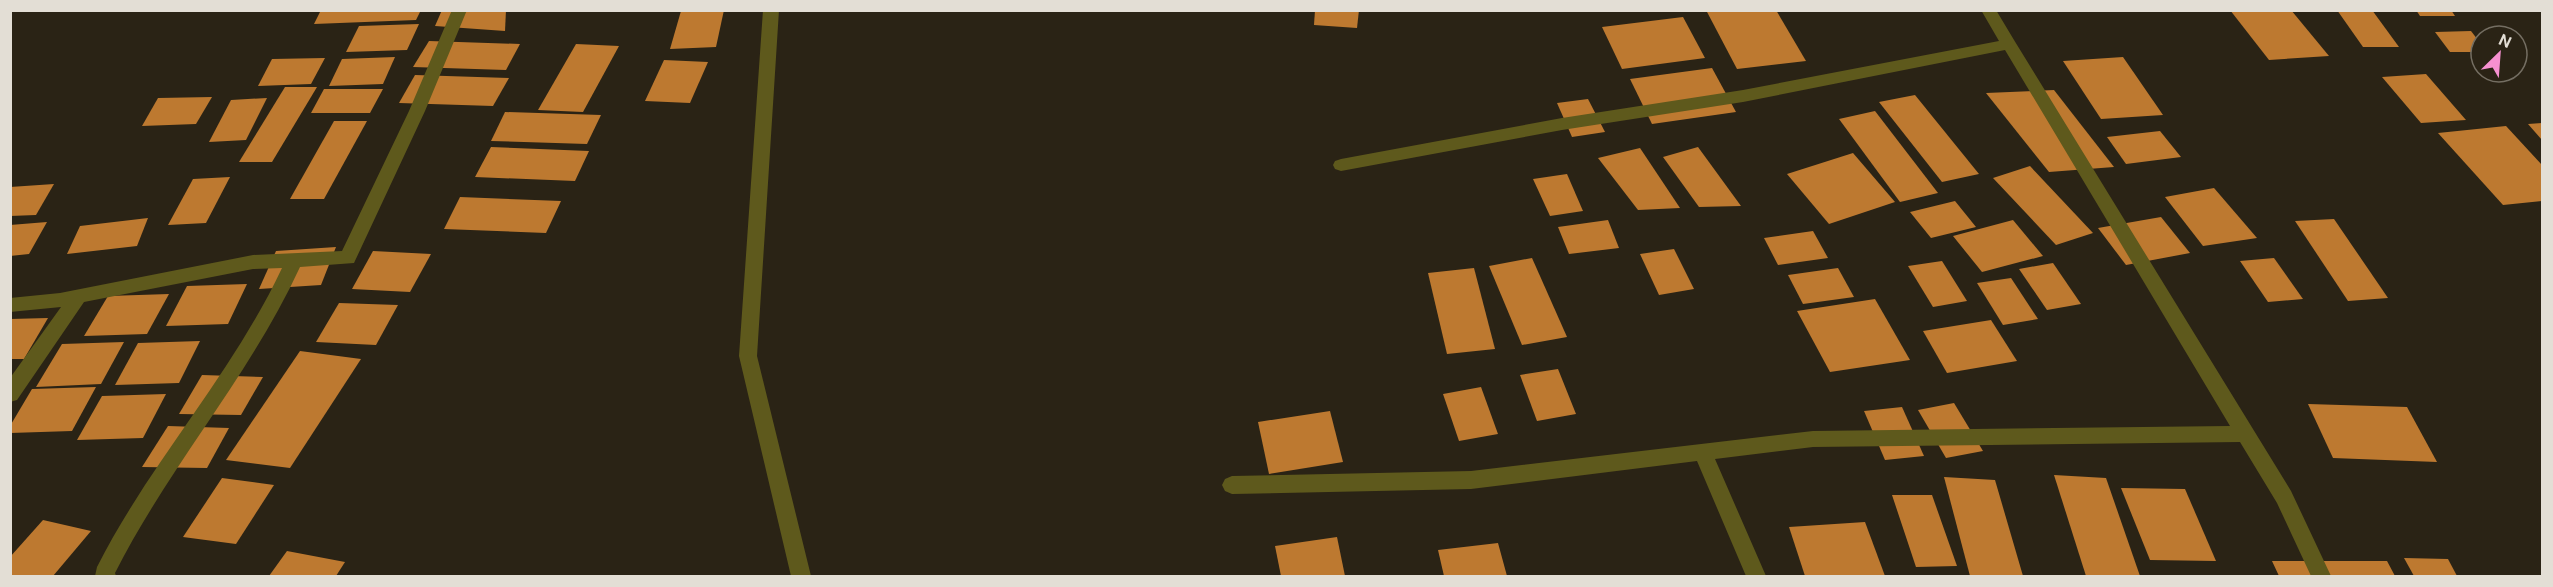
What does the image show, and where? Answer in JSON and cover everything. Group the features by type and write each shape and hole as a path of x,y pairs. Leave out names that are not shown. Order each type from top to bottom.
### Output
{"street":[{"path":"10,305 79,296 253,262 348,258 417,111 460,10"},
{"path":"771,10 748,356 801,576"},
{"path":"1988,10 2284,497 2321,576"},
{"path":"1341,165 1562,124 1743,96 2009,44"},
{"path":"106,576 104,574 115,551 154,483 242,358 274,304 294,260"},
{"path":"10,394 79,296"},
{"path":"1232,485 1471,480 1813,440 2246,434"},
{"path":"1703,453 1756,576"}],"building":[{"path":"321,10 421,10 416,20 314,24"},
{"path":"442,10 506,10 505,31 435,26"},
{"path":"724,10 716,47 670,49 681,11"},
{"path":"1315,10 1359,10 1357,28 1314,25"},
{"path":"1706,10 1776,10 1806,61 1737,69"},
{"path":"2230,10 2291,10 2329,56 2269,60"},
{"path":"2337,10 2372,10 2399,47 2363,47"},
{"path":"2416,10 2451,10 2455,16 2420,16"},
{"path":"1683,17 1705,58 1622,69 1602,27"},
{"path":"419,24 407,50 346,52 359,26"},
{"path":"2469,31 2469,52 2450,52 2435,32"},
{"path":"429,41 520,44 506,70 413,67"},
{"path":"576,44 619,46 583,112 538,110"},
{"path":"395,57 383,84 329,86 342,59"},
{"path":"2123,57 2163,115 2101,119 2063,61"},
{"path":"325,58 311,84 258,86 272,59"},
{"path":"664,60 708,62 690,103 645,101"},
{"path":"1712,68 1736,112 1652,124 1630,79"},
{"path":"2426,74 2466,120 2421,123 2382,77"},
{"path":"415,75 509,78 493,106 399,103"},
{"path":"285,87 317,87 272,162 239,162"},
{"path":"324,89 383,89 370,113 311,113"},
{"path":"2054,90 2114,167 2049,172 1986,93"},
{"path":"1915,95 1979,174 1942,182 1879,102"},
{"path":"212,97 196,124 142,126 158,98"},
{"path":"267,98 246,140 209,142 231,100"},
{"path":"1588,99 1605,132 1572,137 1557,103"},
{"path":"1875,111 1938,193 1900,202 1839,119"},
{"path":"505,112 601,115 587,144 491,141"},
{"path":"334,121 367,121 324,199 290,199"},
{"path":"2542,123 2542,140 2528,124"},
{"path":"2506,126 2542,165 2542,201 2503,205 2438,133"},
{"path":"2160,131 2181,157 2126,164 2107,137"},
{"path":"491,147 589,151 575,181 475,177"},
{"path":"1698,147 1741,206 1699,207 1663,157"},
{"path":"1640,148 1680,208 1638,210 1598,158"},
{"path":"1853,153 1895,202 1829,224 1787,174"},
{"path":"2030,166 2093,233 2056,245 1993,178"},
{"path":"1567,174 1583,211 1550,216 1533,179"},
{"path":"230,177 206,223 168,225 193,179"},
{"path":"54,184 36,215 10,216 10,187"},
{"path":"2214,188 2257,238 2203,246 2165,197"},
{"path":"460,197 561,201 546,233 444,229"},
{"path":"1955,201 1976,227 1931,238 1910,212"},
{"path":"2161,217 2190,253 2126,265 2098,228"},
{"path":"148,218 137,246 67,254 80,226"},
{"path":"2334,219 2388,298 2348,301 2295,221"},
{"path":"1608,220 1619,248 1569,254 1558,227"},
{"path":"2013,220 2043,256 1982,272 1953,236"},
{"path":"47,222 29,254 10,256 10,225"},
{"path":"1813,231 1828,258 1778,265 1764,238"},
{"path":"336,247 321,285 259,289 276,251"},
{"path":"1674,249 1694,289 1659,295 1640,254"},
{"path":"373,251 431,254 410,292 352,289"},
{"path":"1532,258 1567,337 1522,345 1489,266"},
{"path":"2274,258 2303,299 2268,302 2240,261"},
{"path":"1942,261 1967,301 1933,307 1908,266"},
{"path":"2053,263 2081,304 2047,310 2019,269"},
{"path":"1474,268 1495,349 1447,354 1428,273"},
{"path":"1838,268 1854,297 1803,304 1788,275"},
{"path":"2011,278 2038,319 2003,325 1977,283"},
{"path":"247,284 228,324 166,326 187,286"},
{"path":"169,294 147,334 84,336 108,296"},
{"path":"1875,299 1910,360 1830,372 1797,311"},
{"path":"339,303 398,305 376,345 316,342"},
{"path":"48,318 24,359 10,359 10,319"},
{"path":"1991,320 2017,361 1947,373 1923,331"},
{"path":"200,341 179,383 115,385 138,343"},
{"path":"124,342 101,384 36,387 62,344"},
{"path":"300,351 361,359 290,468 226,460"},
{"path":"1558,369 1576,414 1537,421 1520,375"},
{"path":"202,375 263,377 241,415 179,414"},
{"path":"96,387 72,431 10,433 10,426 32,389"},
{"path":"1481,387 1498,434 1459,441 1443,394"},
{"path":"166,394 143,438 77,440 102,396"},
{"path":"1954,403 1983,451 1946,458 1918,410"},
{"path":"2308,404 2407,407 2437,462 2333,458"},
{"path":"1902,407 1924,456 1885,460 1864,411"},
{"path":"1330,411 1343,462 1269,474 1258,422"},
{"path":"168,426 229,428 207,468 142,467"},
{"path":"2054,475 2106,478 2140,576 2086,576"},
{"path":"1944,477 1995,480 2023,576 1970,576"},
{"path":"222,478 274,485 236,544 183,537"},
{"path":"2121,488 2185,489 2216,561 2150,560"},
{"path":"1892,495 1932,495 1957,566 1916,567"},
{"path":"43,520 91,531 53,576 10,576 10,557"},
{"path":"1865,522 1885,576 1805,576 1789,527"},
{"path":"1337,537 1345,576 1281,576 1275,546"},
{"path":"1498,543 1507,576 1444,576 1438,550"},
{"path":"287,551 345,562 336,576 269,576"},
{"path":"2404,558 2448,559 2457,576 2414,576"},
{"path":"2272,561 2387,561 2395,576 2279,576"}]}
